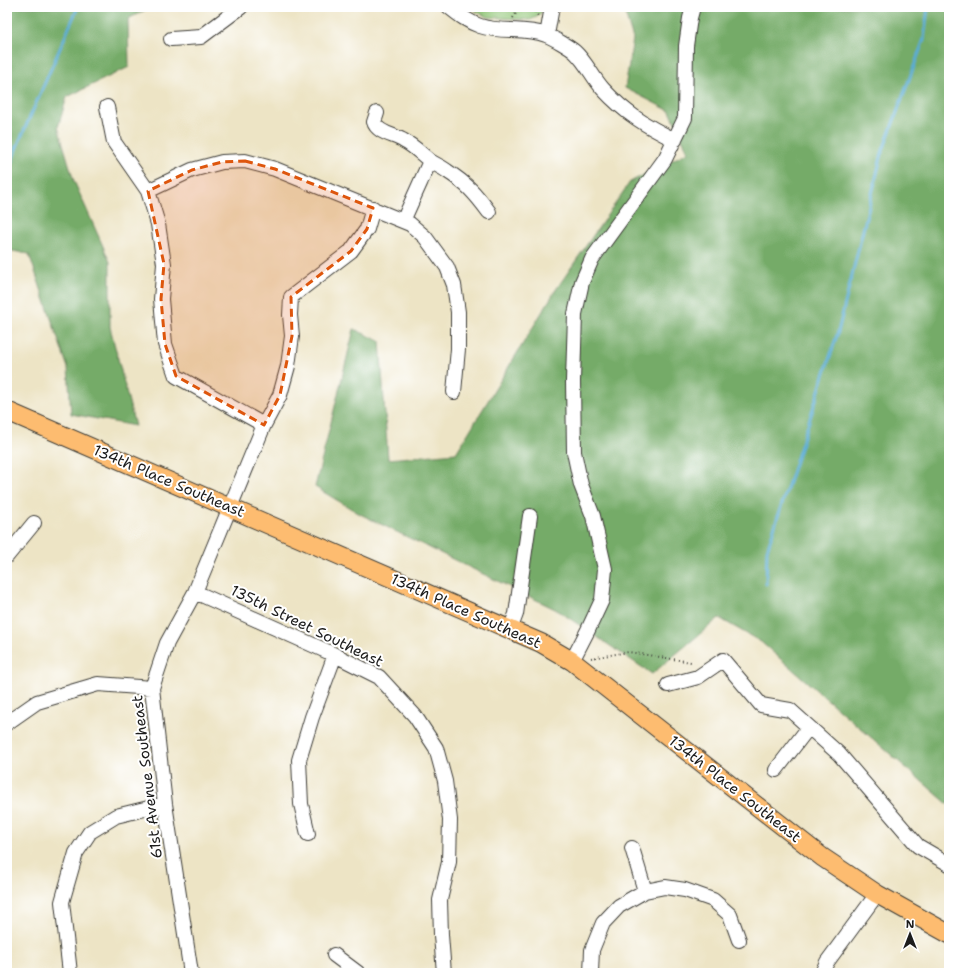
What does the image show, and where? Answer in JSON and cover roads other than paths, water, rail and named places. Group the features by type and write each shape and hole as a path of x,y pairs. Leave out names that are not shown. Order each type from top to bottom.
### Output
{"main road":[{"name":"134th Place Southeast","path":"7,411 541,643 572,662 822,857 876,894 949,934"}],"street":[{"path":"171,38 201,37 241,7"},
{"path":"449,7 462,18 481,26 522,30 547,35 575,52 602,88 627,112 648,127 675,140"},
{"path":"547,35 552,7"},
{"path":"572,662 602,600 605,569 593,516 581,485 574,452 573,381 575,314 582,282 592,259 665,159 685,118 686,46 693,7"},
{"path":"107,107 114,142 148,191 158,224 164,264 161,299 165,344 176,376 264,424"},
{"path":"378,113 374,122 378,129 404,140 415,147 430,161 446,169 476,194 489,212"},
{"path":"403,221 430,161"},
{"path":"148,191 192,170 222,162 245,162 275,169 410,224 425,237 447,266 454,285 458,312 458,349 454,392"},
{"name":"61st Avenue Southeast","path":"191,973 165,804 152,688 167,643 195,592 264,424 280,395 288,366 292,336 290,314 291,297 351,251 367,229 373,208"},
{"path":"510,630 516,614 530,516"},
{"path":"7,556 34,523"},
{"name":"135th Street Southeast","path":"195,592 335,655 379,677 415,716 436,748 445,781 450,820 449,862 440,900 444,973"},
{"path":"308,834 301,804 299,760 312,717 335,655"},
{"path":"668,685 698,677 723,660 761,705 790,710 839,754 918,846 949,864"},
{"path":"7,723 37,702 98,684 152,688"},
{"path":"776,770 809,727"},
{"path":"70,973 62,902 76,853 90,832 116,816 165,804"},
{"path":"632,848 645,891"},
{"path":"591,973 592,950 603,922 619,906 645,891 665,888 685,890 713,900 730,915 739,940"},
{"path":"822,973 827,962 876,894"},
{"path":"334,955 358,973"}],"waterway":[{"path":"7,175 16,149 78,7"},
{"path":"766,584 767,550 838,332 882,153 924,39 928,7"}]}
